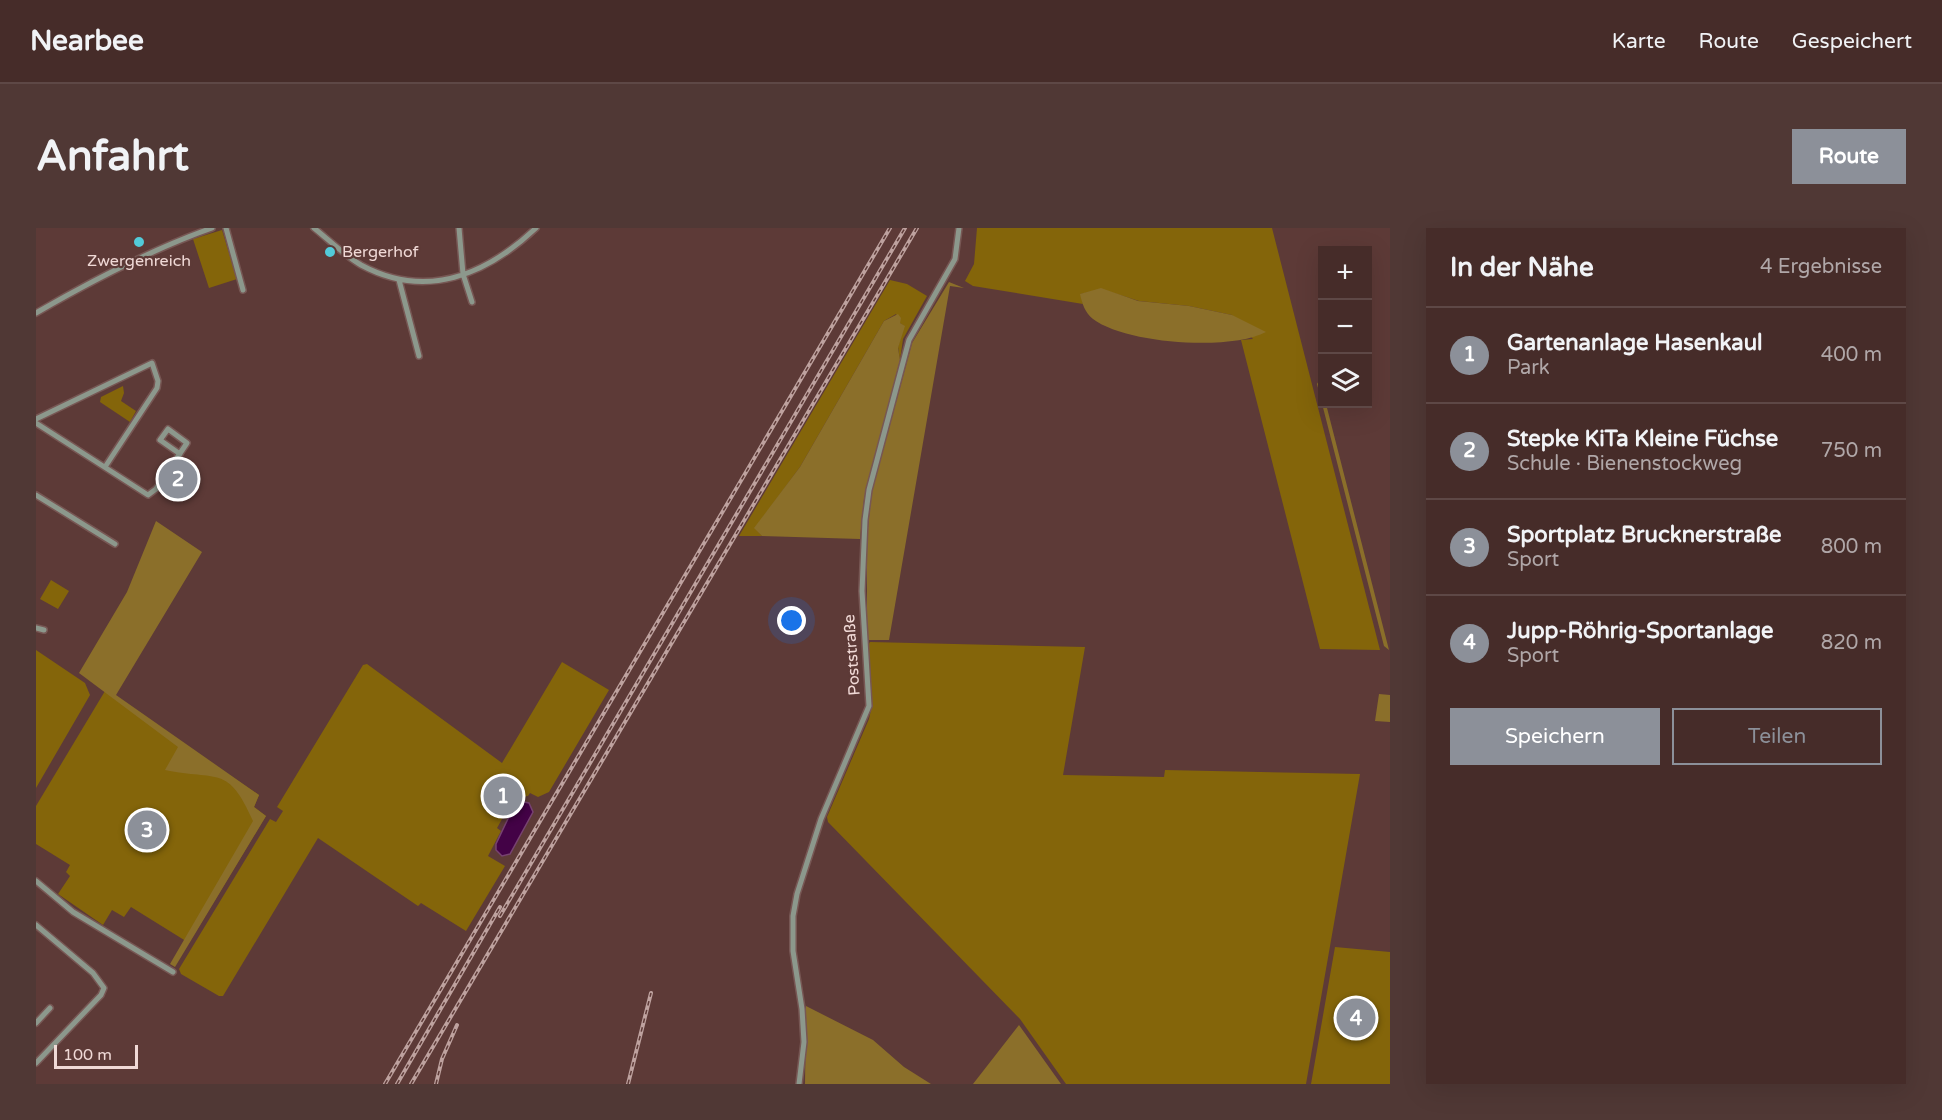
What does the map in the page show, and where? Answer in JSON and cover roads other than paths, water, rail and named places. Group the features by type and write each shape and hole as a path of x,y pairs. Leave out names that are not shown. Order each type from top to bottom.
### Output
{"street":[{"path":"36,314 95,279 146,254 213,228"},
{"path":"226,228 243,290"},
{"path":"314,228 363,266 399,279 447,279 463,274 497,261 536,228"},
{"path":"459,228 463,274 472,302"},
{"name":"Poststraße","path":"799,1084 804,1042 802,1009 793,951 793,916 797,894 821,819 869,706 862,591 865,520 869,490 909,340 955,259 959,228"},
{"path":"399,279 419,356"},
{"path":"105,467 157,388 158,381 152,363 36,421 144,494 152,494 188,443 168,429 160,440 180,454"},
{"path":"36,495 115,544"},
{"path":"36,628 44,630"},
{"path":"36,881 73,912 173,972"},
{"path":"36,925 93,973 104,988 101,995 36,1064"},
{"path":"36,1023 50,1008"}],"railway":[{"path":"385,1084 890,228"},
{"path":"500,916 905,228"},
{"path":"411,1084 917,228"},
{"path":"397,1084 500,907"},
{"path":"628,1084 651,993"},
{"path":"436,1084 442,1059 457,1025"}],"place":[{"name":"Zwergenreich","path":"139,242"},
{"name":"Bergerhof","path":"330,252"},
{"name":"Stepke KiTa Kleine Füchse","path":"178,479"},
{"name":"Gartenanlage Hasenkaul","path":"503,796"},
{"name":"Sportplatz Brucknerstraße","path":"147,830"},
{"name":"Jupp-Röhrig-Sportanlage","path":"1356,1018"}]}
